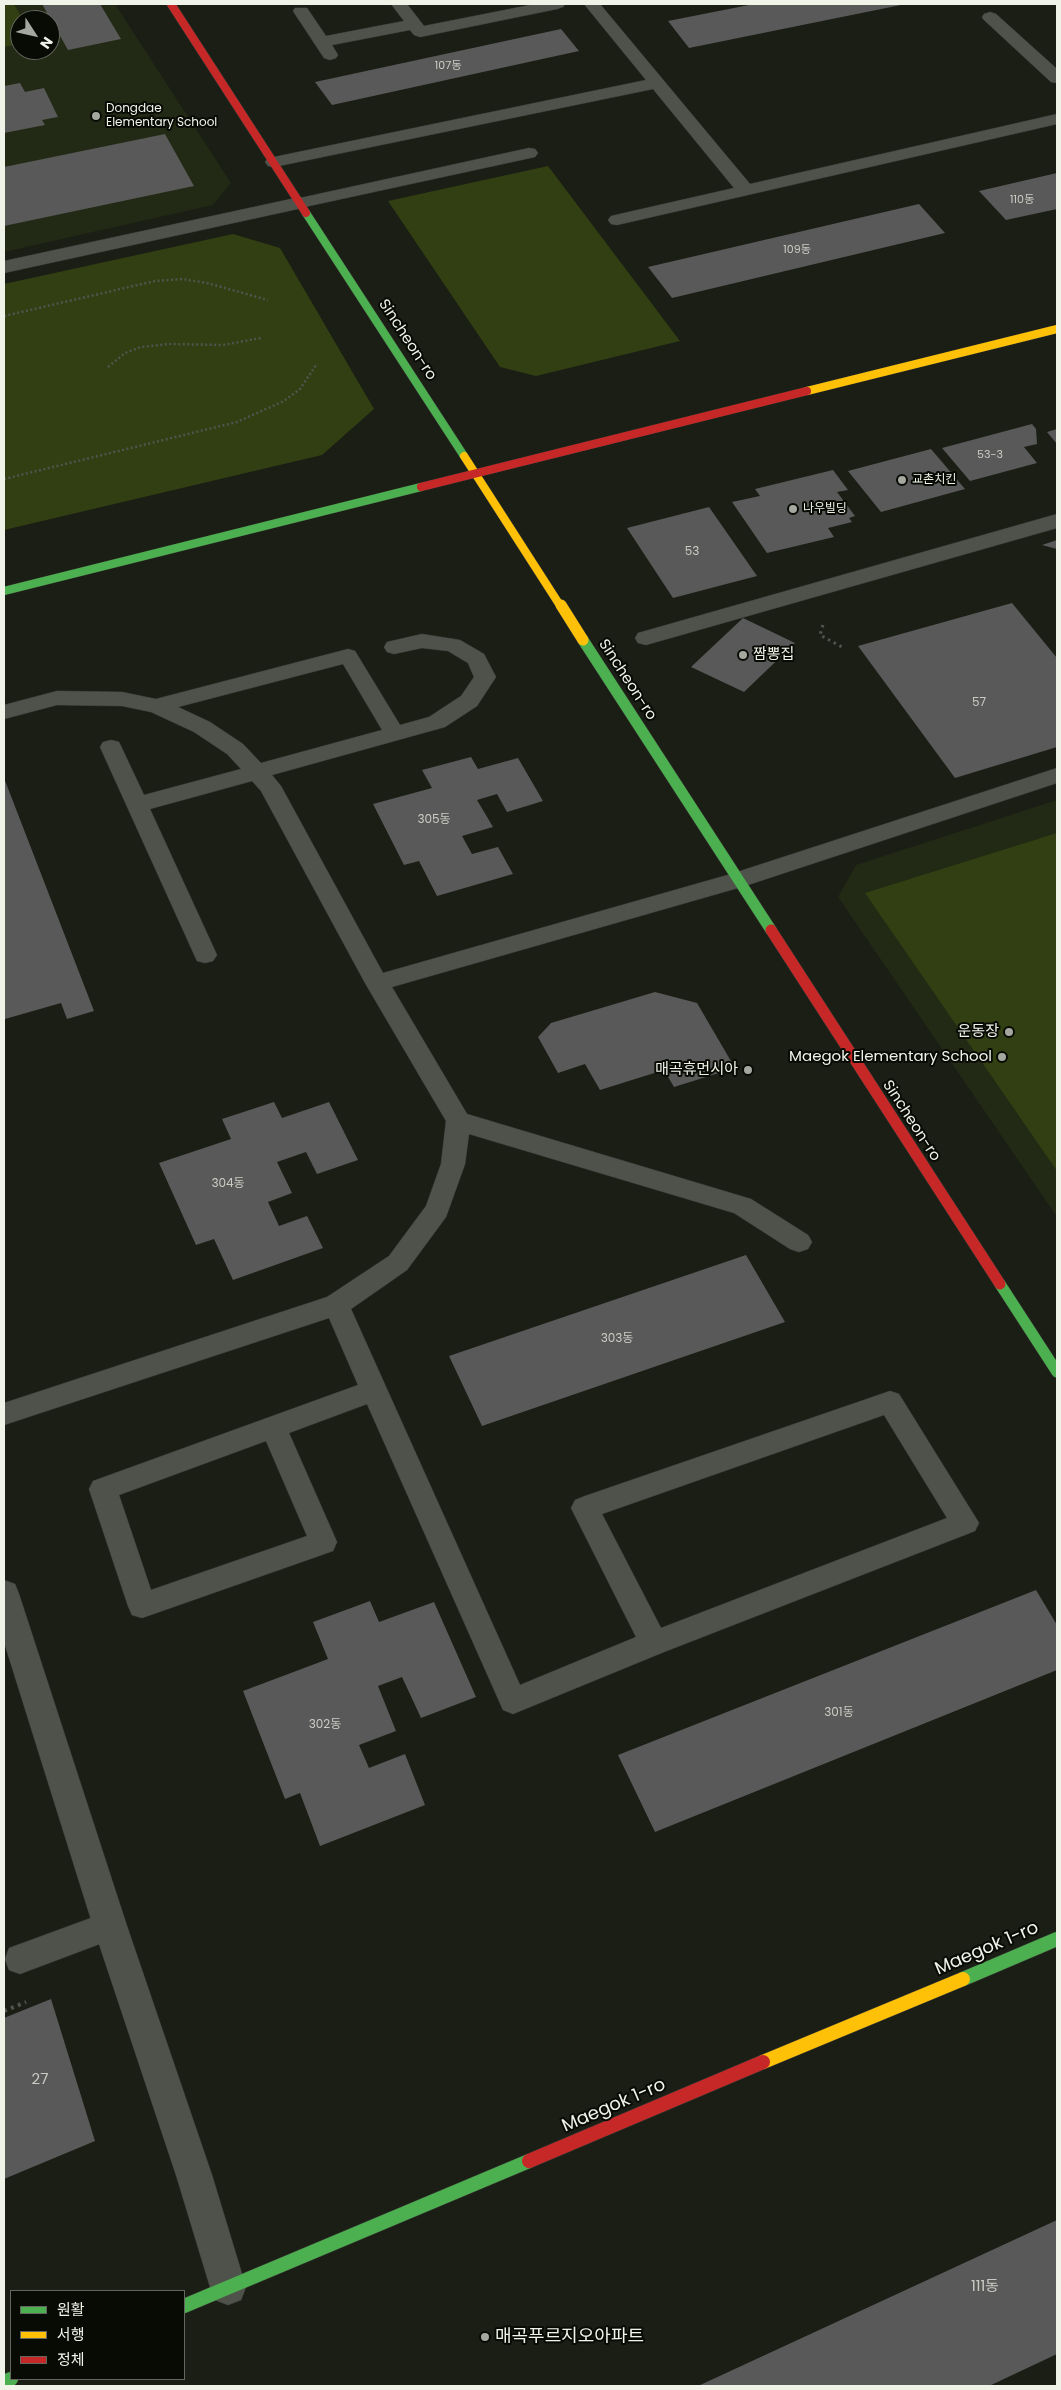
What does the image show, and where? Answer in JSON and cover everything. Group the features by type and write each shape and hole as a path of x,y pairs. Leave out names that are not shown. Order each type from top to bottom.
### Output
{"street":[{"name":"Sincheon-ro","path":"172,4 1057,1372"},
{"path":"4,267 300,203"},
{"path":"4,591 476,472 1057,329"},
{"path":"646,638 1057,520"},
{"path":"4,1594 110,1926 191,2166 228,2287"},
{"name":"Maegok 1-ro","path":"185,2306 1057,1938"}],"lane":[{"path":"399,4 420,32 491,10 557,4"},
{"path":"599,6 657,82 746,191"},
{"path":"302,11 331,57"},
{"path":"990,17 1057,78"},
{"path":"322,42 414,24"},
{"path":"274,162 657,82"},
{"path":"617,220 1057,119"},
{"path":"300,203 529,153"},
{"path":"136,805 437,722 469,701 485,677 477,659 453,646 422,641 394,647"},
{"path":"156,706 348,656 395,734"},
{"path":"4,712 57,698 122,699 156,706 202,727 235,749 258,771 270,786 377,983 458,1121 453,1164 437,1210 398,1263 336,1306 4,1414"},
{"path":"111,747 205,955"},
{"path":"377,983 737,880 1057,775"},
{"path":"458,1121 742,1206 799,1242"},
{"path":"336,1306 372,1391 512,1701 654,1643 965,1523 890,1402 586,1508 654,1643"},
{"path":"274,1428 323,1542 142,1606 103,1489 372,1391"},
{"path":"20,1959 110,1926"}],"path":[{"path":"4,316 155,281 182,279 207,283 268,300"},
{"path":"108,367 125,354 141,347 169,344 222,344 261,338"},
{"path":"4,479 237,422 284,401 300,389 316,365"}],"shaded area":[{"name":"Dongdae Elementary School","path":"4,4 115,4 231,183 213,205 4,252"},
{"name":"운동장","path":"1057,800 1057,1217 838,897 856,865"}],"green space":[{"path":"4,4 14,4 17,10 10,10 10,46 4,47"},
{"path":"548,166 680,341 536,376 500,367 388,201"},
{"path":"233,234 280,248 374,409 322,455 4,530 4,284"},
{"name":"운동장","path":"1057,833 1057,1171 865,893"}],"building":[{"path":"42,4 100,4 121,39 68,50 60,36 60,10 45,10"},
{"path":"754,4 901,5 689,48 668,21"},
{"path":"561,29 579,51 332,105 315,82"},
{"path":"20,83 25,92 44,88 58,117 42,120 45,125 4,133 4,86"},
{"path":"165,134 194,186 4,226 4,167"},
{"path":"1057,173 1057,209 1006,220 979,191"},
{"path":"919,204 945,233 672,298 648,267"},
{"path":"1032,424 1036,429 1037,444 1024,447 1037,463 970,481 942,448"},
{"path":"1057,429 1057,444 1047,432"},
{"path":"931,449 965,489 881,512 848,471"},
{"name":"나우빌딩","path":"833,470 848,490 837,492 855,516 849,518 852,522 828,528 834,537 767,553 732,502 760,496 755,489"},
{"path":"709,507 757,576 673,598 627,528"},
{"path":"1057,540 1057,549 1042,545"},
{"path":"1012,603 1057,658 1057,747 955,778 858,646"},
{"name":"짬뽕집","path":"743,618 795,643 744,692 691,667"},
{"path":"471,757 478,769 518,758 543,801 507,812 497,794 477,800 493,827 462,836 472,854 498,847 513,874 437,896 419,861 404,865 373,804 432,788 422,770"},
{"path":"4,778 94,1011 67,1019 61,1003 5,1019"},
{"path":"655,992 697,1003 735,1068 674,1087 664,1070 600,1090 585,1064 558,1073 538,1037 551,1023"},
{"path":"274,1102 282,1118 329,1102 358,1160 317,1174 306,1152 277,1162 292,1193 268,1202 279,1226 307,1216 323,1248 233,1280 214,1239 196,1245 159,1163 231,1139 222,1119"},
{"path":"746,1255 785,1322 482,1426 449,1356"},
{"path":"1036,1590 1057,1625 1057,1670 655,1832 618,1755"},
{"path":"370,1601 379,1622 434,1602 476,1697 421,1718 402,1677 378,1686 396,1731 359,1745 369,1768 405,1754 425,1805 320,1846 300,1793 285,1799 243,1691 328,1659 313,1622"},
{"path":"51,1999 95,2141 4,2179 4,2018"},
{"path":"1057,2220 1057,2354 989,2386 698,2386"}],"traffic: fast":[{"path":"306,213 464,456"},
{"path":"4,591 421,487"},
{"path":"583,640 771,930"},
{"path":"1000,1284 1057,1372"},
{"path":"963,1979 1057,1939"},
{"path":"185,2306 529,2161"},
{"path":"4,2382 10,2379"}],"traffic: slow":[{"path":"807,391 1057,329"},
{"path":"464,456 583,640"},
{"path":"763,2062 963,1979"}],"traffic: jam":[{"path":"171,4 306,213"},
{"path":"421,487 807,391"},
{"path":"771,930 1000,1284"},
{"path":"529,2161 763,2062"}],"place":[{"name":"Dongdae Elementary School","path":"96,116"},
{"name":"교촌치킨","path":"902,480"},
{"name":"나우빌딩","path":"793,509"},
{"name":"짬뽕집","path":"743,655"},
{"name":"운동장","path":"1009,1032"},
{"name":"Maegok Elementary School","path":"1002,1057"},
{"name":"매곡휴먼시아","path":"748,1070"},
{"name":"매곡푸르지오아파트","path":"485,2337"}]}
